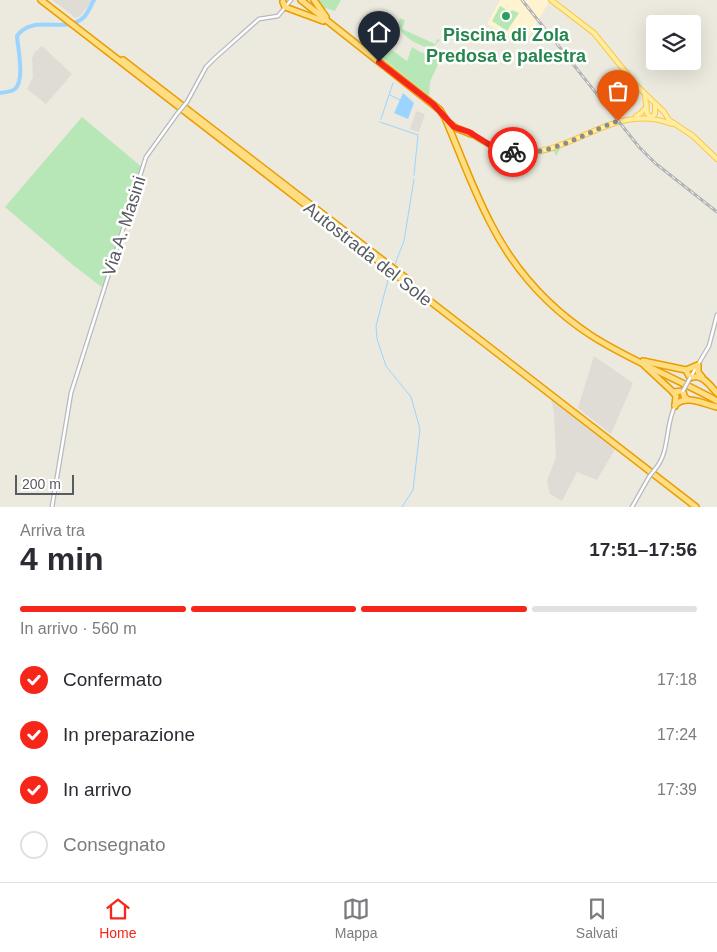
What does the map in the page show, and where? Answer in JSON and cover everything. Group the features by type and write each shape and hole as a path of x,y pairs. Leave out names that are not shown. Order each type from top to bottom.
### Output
{"highway":[{"name":"Autostrada del Sole","path":"41,0 700,507"},
{"name":"Autostrada del Sole","path":"46,0 83,31 696,507"},
{"path":"301,0 433,104 454,127 471,134"},
{"path":"314,0 333,26"},
{"path":"285,4 290,1"},
{"path":"285,4 333,26"},
{"path":"445,118 491,224 505,248 530,282 550,303 575,324 604,343 717,401"},
{"path":"458,148 456,139 459,134 464,132 471,134"},
{"path":"638,360 686,370 698,365 698,372 717,393"},
{"path":"638,360 674,392 676,396 675,406"},
{"path":"686,370 690,378 702,377"},
{"path":"674,392 683,391 687,399"},
{"path":"675,406 681,400 687,399 717,407"}],"main road":[{"path":"551,0 594,33 645,94 676,126"},
{"path":"645,94 648,115 651,118"},
{"path":"651,118 656,110 654,102"},
{"path":"471,134 484,142 502,149 532,152 555,146 641,114 647,106"},
{"path":"628,118 651,118 676,126 693,136 717,159"}],"street":[{"name":"Via A. Masini","path":"52,507 71,393 146,157 187,102 206,67 255,22 263,18 278,16 285,4"},
{"path":"632,507 663,456 668,422 690,378 709,346 717,315"}],"shaded area":[{"path":"52,0 93,0 80,16 74,18"},
{"path":"500,0 550,0 524,45 487,24"},
{"path":"42,46 72,74 46,104 27,89 33,77 32,59 34,53"},
{"path":"416,111 425,114 419,132 410,129"},
{"path":"594,356 633,383 611,434 578,408"},
{"path":"551,399 615,449 597,480 577,472 562,501 550,494 547,481 556,457 554,413"}],"green space":[{"path":"317,0 341,0 335,11 321,7"},
{"name":"Piscina di Zola Predosa e palestra","path":"500,6 510,12 512,10 519,13 507,31 492,21"},
{"path":"400,18 405,20 402,29 435,44 438,39 440,40 432,48 422,46 404,34 398,26"},
{"path":"383,44 407,61 412,47 427,54 435,53 440,56 442,55 430,82 429,96 380,56"},
{"path":"82,117 143,168 103,288 5,207"},
{"path":"469,135 491,148 512,154 533,154 557,148 560,149 556,156 554,151 530,156 509,155 498,152 478,143 467,136"}],"water":[{"path":"403,93 414,103 408,119 394,113"}],"waterway":[{"path":"0,93 13,90 18,85 20,72 17,36 24,29 32,26 77,22 84,17 94,0"},
{"path":"381,119 393,83"},
{"path":"390,95 400,100"},
{"path":"380,122 418,135 414,175"},
{"path":"395,264 404,241 414,179"},
{"path":"389,276 376,326 377,339 386,366 411,397 420,429 413,490 402,507"}],"railway":[{"path":"522,0 639,147 655,163 717,212"}],"way so far":[{"path":"513,152 524,153 546,150 618,121"}],"place":[{"name":"Piscina di Zola Predosa e palestra","path":"506,16"}],"route":[{"path":"379,62 440,110 454,127 469,132 490,145 513,152"}]}
